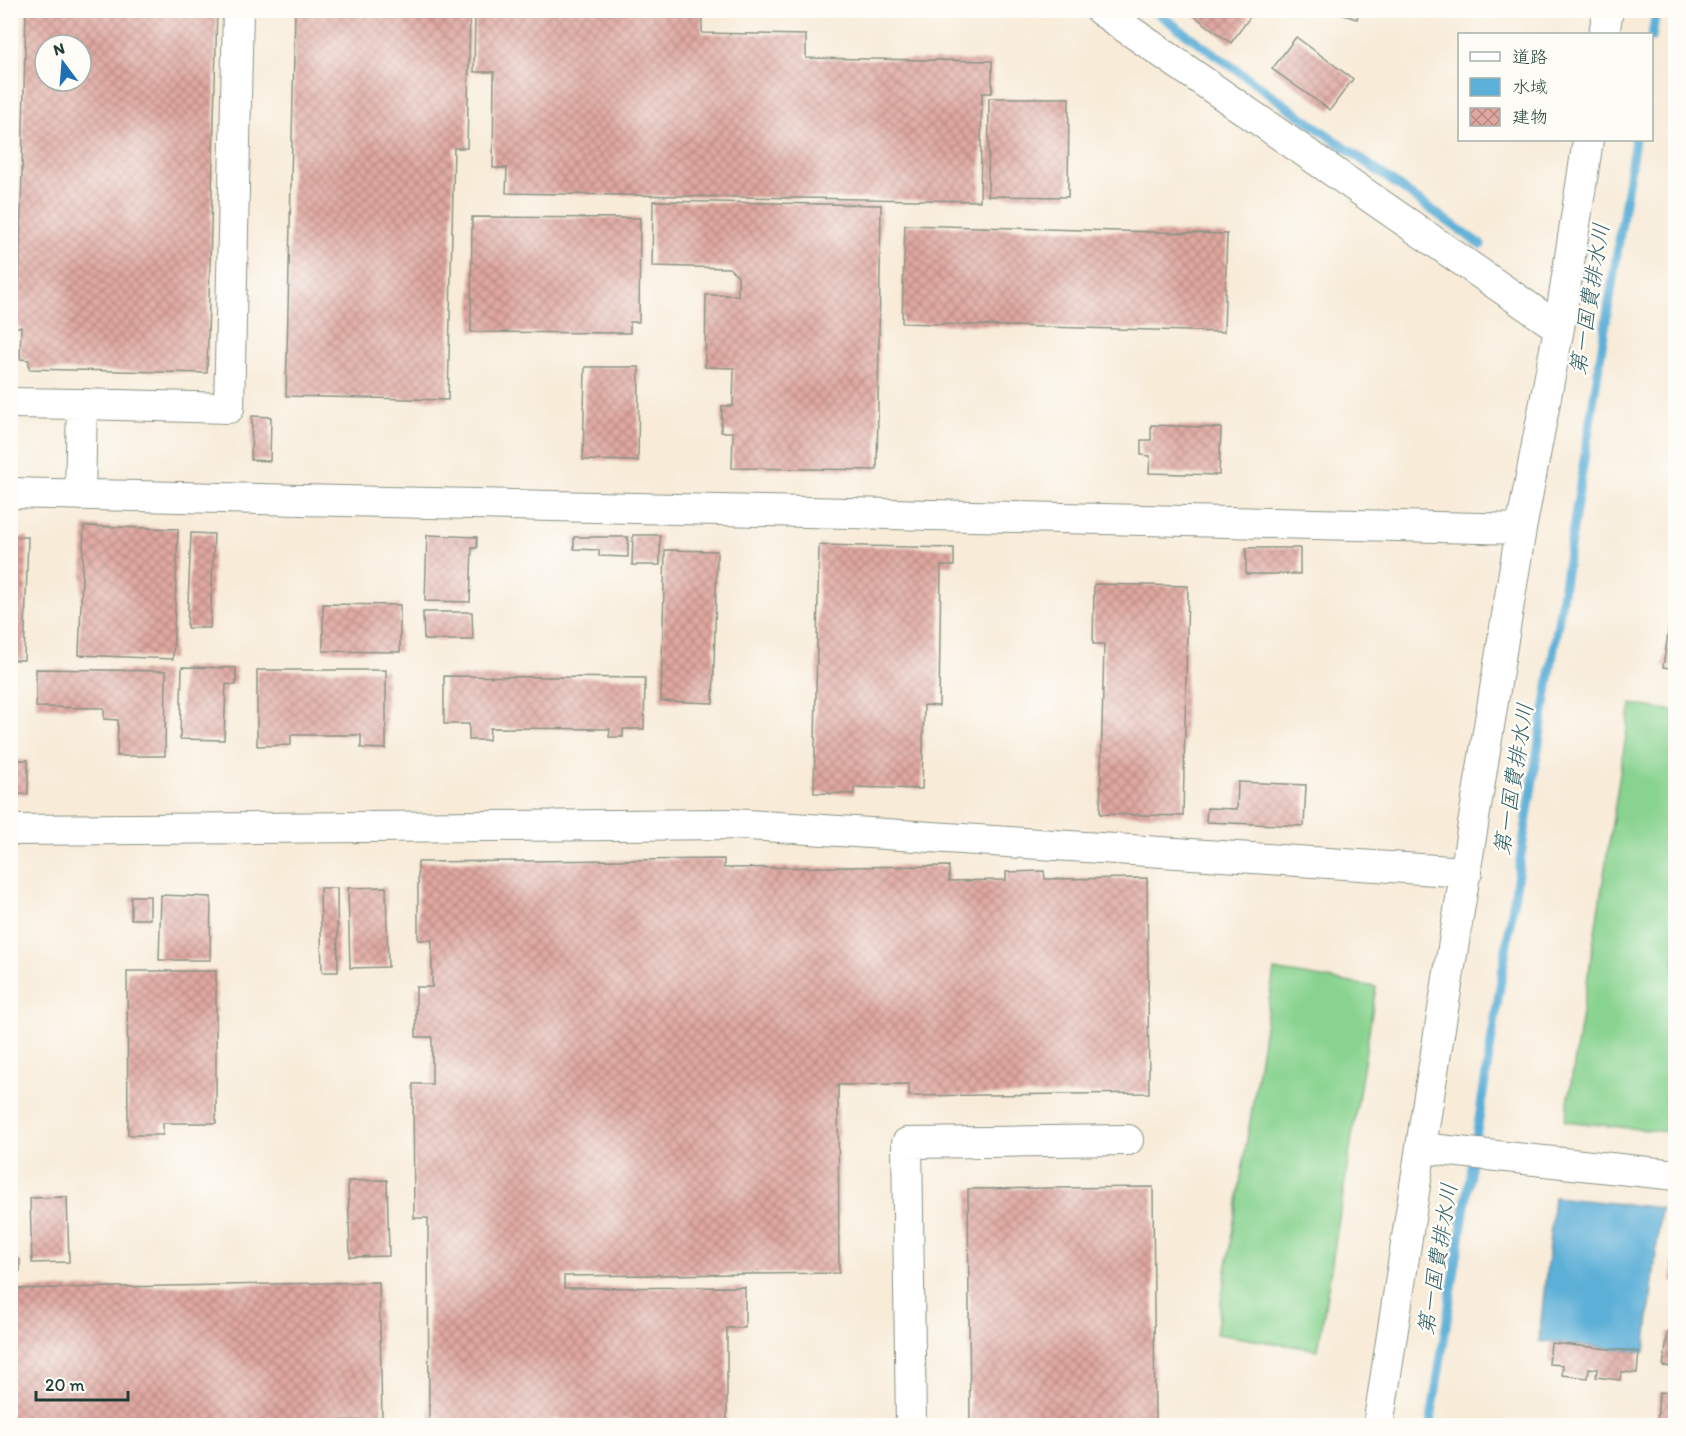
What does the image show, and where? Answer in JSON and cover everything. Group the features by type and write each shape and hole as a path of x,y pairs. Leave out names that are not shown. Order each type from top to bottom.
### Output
{"street":[{"path":"10,403 229,408 238,10"},
{"path":"1100,10 1559,328"},
{"path":"1604,33 1608,10"},
{"path":"1378,1425 1521,529 1559,328 1588,141"},
{"path":"80,495 82,404"},
{"path":"10,493 1521,529"},
{"path":"10,830 732,824 1467,872"},
{"path":"910,1425 908,1143 1128,1140"},
{"path":"1421,1148 1676,1175"}],"green space":[{"path":"1631,704 1675,711 1675,1133 1565,1121"},
{"path":"1274,970 1376,987 1318,1350 1216,1334"}],"water":[{"path":"1554,1197 1661,1208 1645,1352 1539,1341"}],"building":[{"path":"26,10 217,10 207,373 29,369 29,360 20,359 21,327 10,327 10,290 19,290"},
{"path":"295,10 470,10 467,148 454,148 448,400 286,396"},
{"path":"475,10 702,10 702,33 806,35 806,58 992,61 992,93 982,93 980,201 506,193 507,168 493,168 494,72 474,72"},
{"path":"1186,10 1241,10 1250,17 1231,43"},
{"path":"1327,10 1359,10 1357,19"},
{"path":"1296,37 1353,79 1330,110 1272,69"},
{"path":"989,98 1069,98 1068,197 988,196"},
{"path":"653,201 881,205 877,470 732,468 733,432 721,432 722,406 733,406 734,368 705,367 706,295 738,295 738,276 729,268 652,266"},
{"path":"472,217 640,218 639,322 630,322 630,333 471,332"},
{"path":"905,225 1227,234 1224,332 902,323"},
{"path":"585,367 639,367 638,461 583,460"},
{"path":"252,416 271,417 270,461 251,460"},
{"path":"1151,425 1221,428 1219,475 1149,473 1150,456 1141,455 1141,440 1151,440"},
{"path":"84,526 178,529 173,659 79,655"},
{"path":"191,533 214,534 210,628 187,628"},
{"path":"427,535 477,537 477,548 472,548 470,602 425,601"},
{"path":"633,535 660,535 660,565 632,565"},
{"path":"10,537 28,537 24,660 10,660"},
{"path":"574,537 628,537 628,557 599,556 599,550 574,549"},
{"path":"819,545 954,548 954,566 941,566 939,706 924,705 922,789 854,787 854,794 814,793"},
{"path":"1246,548 1300,548 1300,574 1246,574"},
{"path":"665,550 717,551 713,703 661,701"},
{"path":"1094,584 1188,586 1183,816 1100,814 1104,644 1093,644"},
{"path":"1674,594 1676,594 1676,669 1663,667"},
{"path":"323,604 400,605 400,652 323,651"},
{"path":"423,612 472,612 473,640 424,640"},
{"path":"182,667 236,668 236,685 226,684 224,740 180,739"},
{"path":"36,669 166,671 165,756 117,756 118,720 104,719 104,708 36,707"},
{"path":"257,670 386,670 386,749 361,748 361,735 291,735 291,745 257,746"},
{"path":"444,676 645,678 644,729 623,729 623,737 609,737 610,729 490,728 489,740 469,740 469,724 444,724"},
{"path":"10,760 28,760 28,794 10,794"},
{"path":"1238,782 1306,785 1304,826 1206,822 1207,808 1237,809"},
{"path":"724,859 724,868 949,866 949,881 1006,880 1006,872 1044,871 1045,879 1147,878 1149,1093 909,1096 909,1084 838,1085 839,1273 564,1276 564,1288 745,1287 745,1328 727,1328 727,1426 630,1426 630,1420 545,1420 545,1426 429,1426 428,1218 414,1218 413,1084 432,1084 432,1037 416,1037 416,987 432,987 432,940 418,940 418,862"},
{"path":"386,887 388,967 350,968 348,888"},
{"path":"320,888 337,888 338,972 322,972"},
{"path":"161,895 211,897 210,960 159,960"},
{"path":"131,896 150,896 150,919 131,919"},
{"path":"127,971 216,971 216,1123 163,1123 163,1135 128,1135"},
{"path":"387,1180 389,1256 350,1257 348,1181"},
{"path":"1153,1187 1155,1426 970,1426 968,1189"},
{"path":"67,1197 69,1262 32,1263 30,1198"},
{"path":"1674,1240 1676,1240 1676,1282 1671,1282"},
{"path":"10,1260 20,1260 20,1271 10,1271"},
{"path":"379,1282 382,1420 10,1426 10,1289"},
{"path":"1668,1332 1676,1333 1676,1367 1663,1366"},
{"path":"1551,1343 1639,1352 1637,1373 1621,1372 1620,1380 1596,1377 1597,1369 1589,1368 1588,1378 1562,1375 1563,1365 1549,1364"},
{"path":"1659,1392 1676,1393 1676,1426 1657,1426"}],"waterway":[{"path":"1153,10 1481,245"},
{"name":"第一国費排水川","path":"1653,33 1656,10"},
{"name":"第一国費排水川","path":"1430,1426 1635,141"}]}
